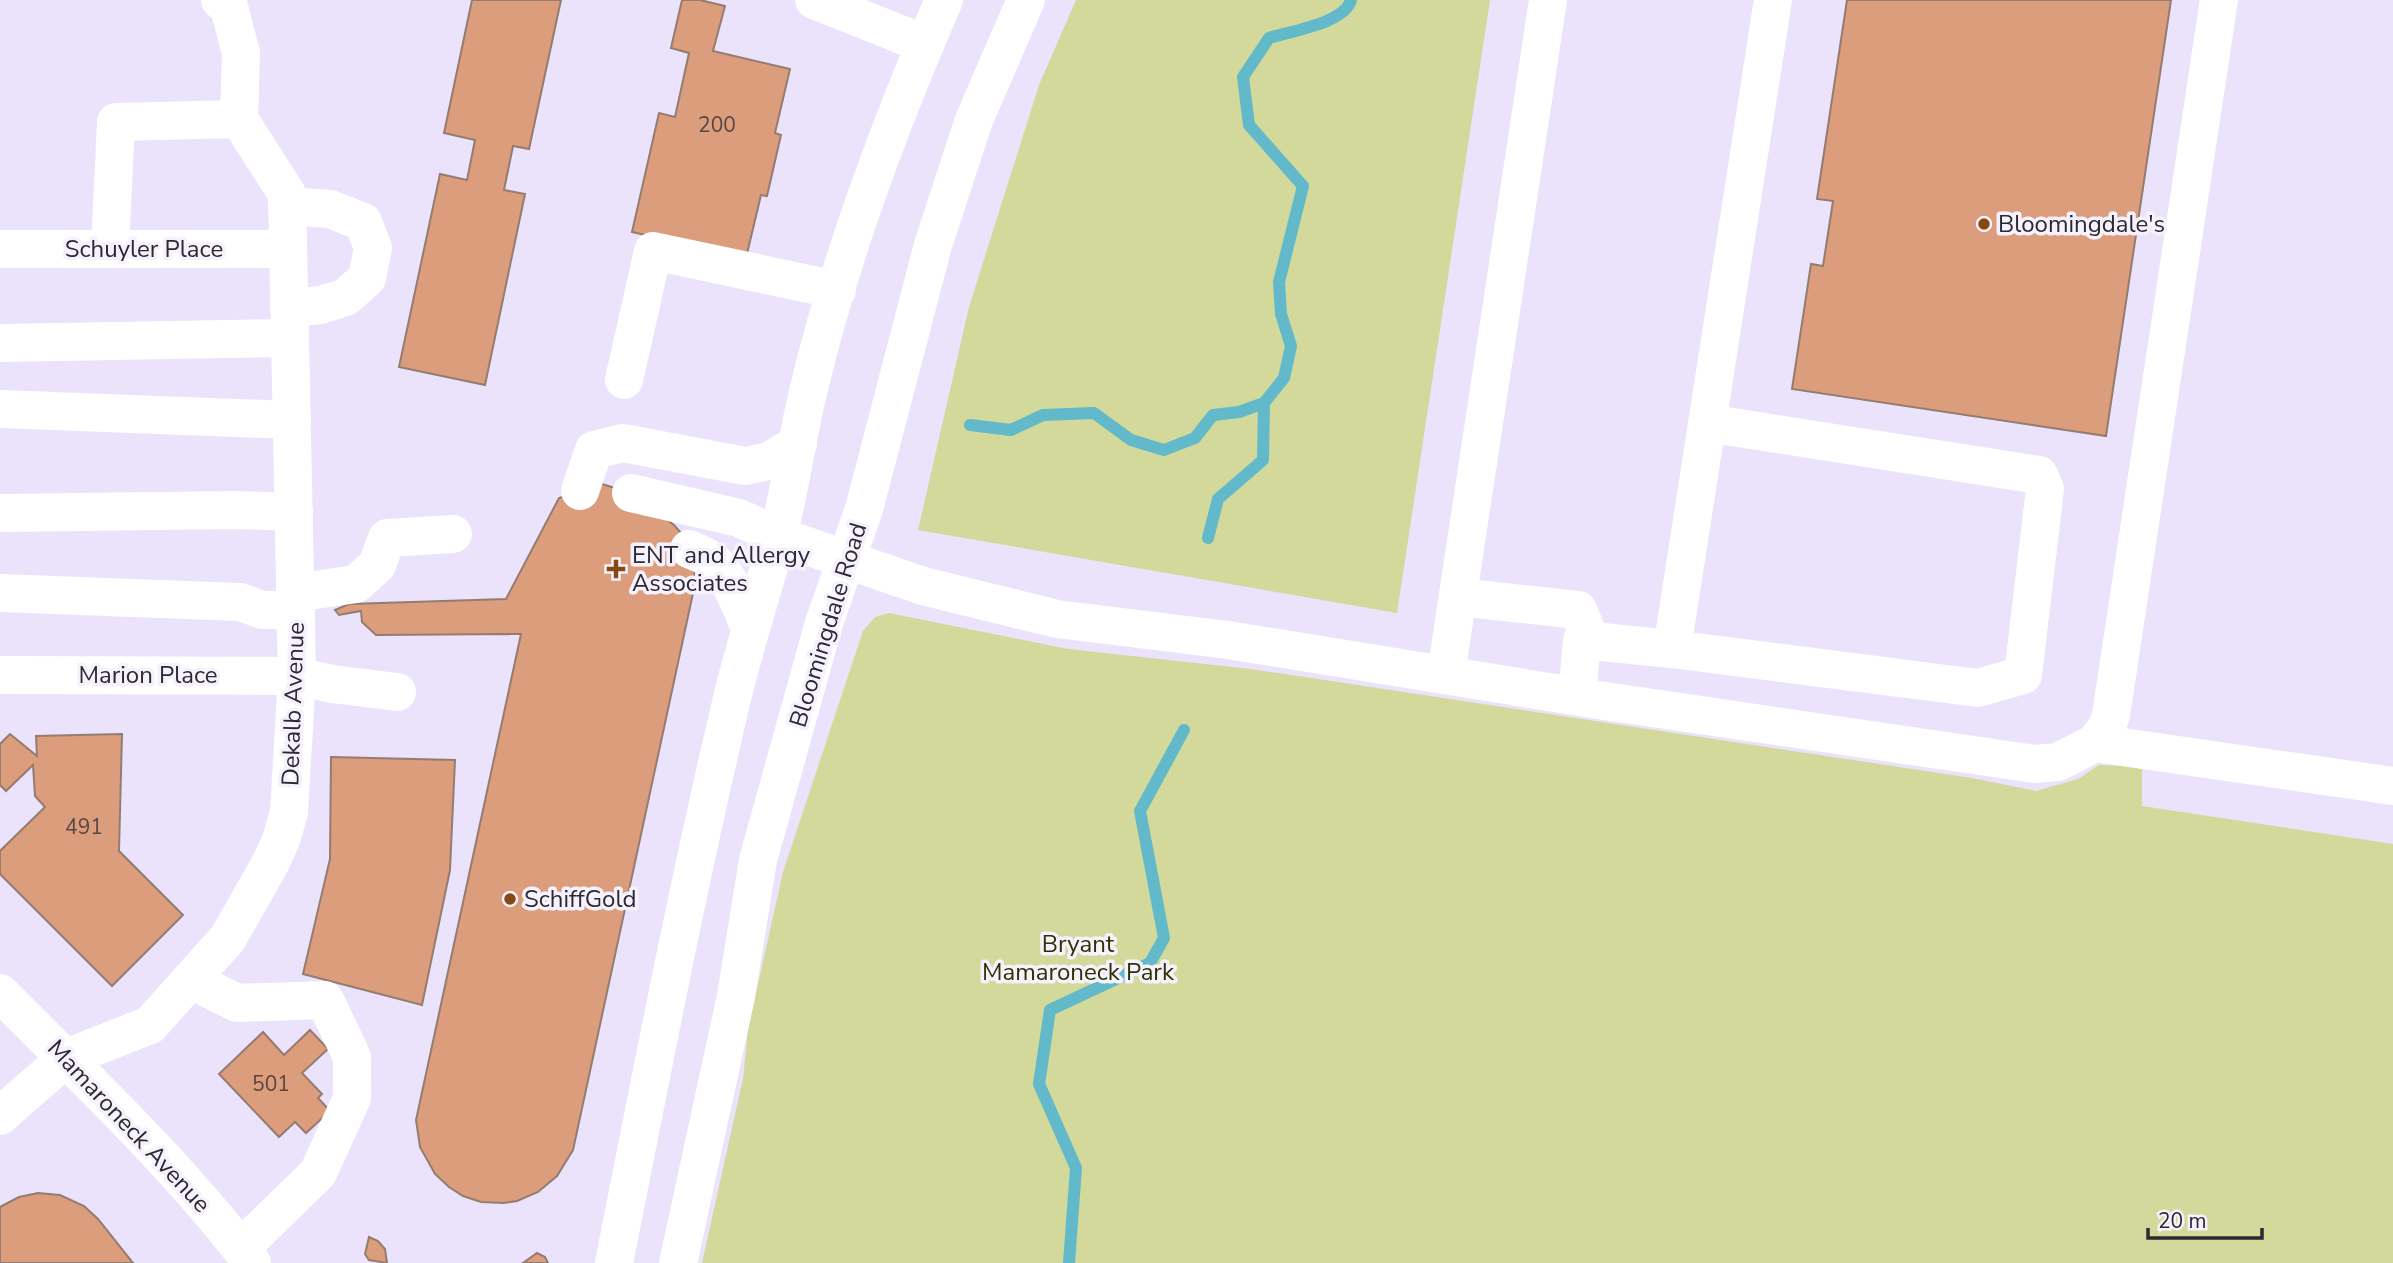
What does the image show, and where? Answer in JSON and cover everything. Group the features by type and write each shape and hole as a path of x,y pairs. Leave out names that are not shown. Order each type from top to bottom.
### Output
{"main road":[{"path":"0,343 290,323 321,305 346,297 367,278 373,248 363,222 330,209 287,206 287,194 239,119 241,53 229,7 220,0"},
{"path":"814,0 925,44"},
{"path":"614,1263 664,1008 731,702 778,536 810,384 865,199 899,106 944,0"},
{"name":"Bloomingdale Road","path":"678,1263 736,996 758,860 824,623 864,509 933,245 974,120 1026,0"},
{"path":"1446,674 1548,0"},
{"path":"1672,649 1773,0"},
{"path":"631,493 740,518 778,536 923,586 1057,620 1228,640 1922,749 2035,764 2057,762 2095,743 2107,727 2111,715 2219,0"},
{"path":"110,249 116,122 239,119"},
{"name":"Dekalb Avenue","path":"0,1116 66,1058 150,1025 228,938 281,840 289,812 297,676 287,206"},
{"name":"Schuyler Place","path":"0,249 288,249"},
{"path":"624,380 653,251 837,290"},
{"path":"0,409 292,420"},
{"path":"1577,696 1582,639 1978,688 2023,675 2045,489 2039,475 1707,423"},
{"path":"580,491 594,450 623,443 745,466 769,461 798,444"},
{"path":"0,513 237,510 294,512"},
{"path":"0,593 240,602 262,610 356,584 377,565 387,538 453,534"},
{"path":"750,628 718,566 689,549 734,549 778,536"},
{"path":"1458,597 1578,610 1591,641"},
{"name":"Marion Place","path":"0,675 297,676 332,684 397,692"},
{"path":"2095,743 2393,786"},
{"path":"191,980 237,1003 324,1000 352,1057 352,1098 318,1173 247,1256"},
{"name":"Mamaroneck Avenue","path":"0,993 201,1200 247,1256"}],"green space":[{"path":"1076,0 1490,0 1397,613 918,530 969,307 1039,85"},
{"name":"Bryant Mamaroneck Park","path":"889,613 1068,649 1251,669 1972,778 2036,791 2078,779 2099,765 2129,766 2142,769 2142,806 2393,844 2393,1263 702,1263 743,1079 748,1029 783,872 863,631 875,617"}],"building":[{"path":"472,0 561,0 529,149 513,146 504,190 525,194 485,385 399,367 440,174 467,180 475,140 444,133"},
{"path":"682,0 700,0 725,6 713,51 790,69 775,133 781,135 767,196 761,195 746,258 632,232 659,113 675,117 689,53 671,48"},
{"name":"Bloomingdale's","path":"1847,0 2171,0 2106,436 1792,389 1811,264 1823,266 1833,201 1817,199"},
{"path":"602,484 631,493 674,525 682,534 694,568 695,584 573,1150 557,1176 538,1192 517,1201 481,1202 463,1196 435,1174 420,1147 416,1120 521,634 376,635 362,622 361,611 339,615 335,610 349,604 506,599 559,498"},
{"path":"10,734 37,756 36,736 122,734 119,851 183,915 112,986 0,874 0,851 45,807 35,796 33,765 6,791 0,785 0,744"},
{"path":"331,757 455,760 450,870 422,1005 303,974 330,859"},
{"path":"310,1030 328,1049 302,1073 322,1094 318,1098 330,1111 306,1133 295,1122 279,1137 219,1074 263,1032 284,1055"},
{"path":"38,1193 60,1195 84,1206 98,1219 133,1263 0,1263 0,1207 19,1197"},
{"path":"369,1237 378,1241 385,1249 387,1263 369,1260 365,1254"},
{"path":"537,1253 545,1257 548,1263 523,1263"}],"waterway":[{"path":"970,425 1011,430 1043,415 1094,413 1131,440 1164,450 1195,438 1213,415 1239,412 1264,403 1284,378 1291,346 1281,314 1279,282 1303,186 1249,125 1243,77 1269,38 1339,15 1351,0"},
{"path":"1208,538 1218,499 1263,460 1264,403"},
{"path":"1069,1263 1076,1168 1039,1084 1050,1010 1150,963 1164,938 1140,811 1184,730"}],"place":[{"name":"Bloomingdale's","path":"1984,224"},
{"name":"ENT and Allergy Associates","path":"616,569"},
{"name":"SchiffGold","path":"510,899"}]}
